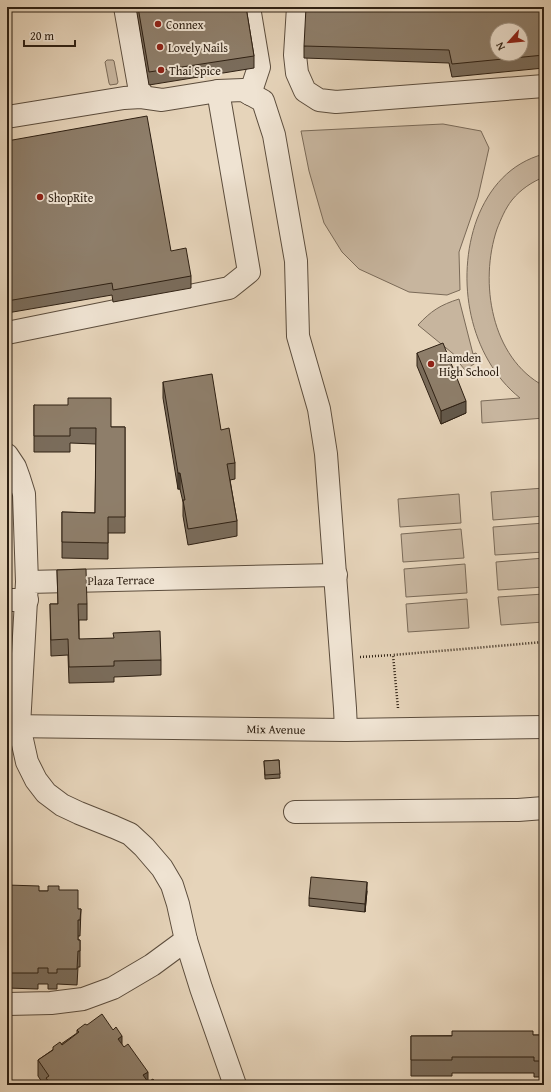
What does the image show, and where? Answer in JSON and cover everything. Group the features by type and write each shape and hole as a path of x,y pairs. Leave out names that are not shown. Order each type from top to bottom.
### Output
{"street":[{"path":"125,7 141,97"},
{"path":"249,7 259,68 250,94"},
{"path":"298,7 295,55 297,73 304,91 320,100 336,102 544,86"},
{"path":"7,117 124,98 141,97 162,100 218,91 243,90 263,101 274,135 296,261 298,336 319,408 326,454 336,575 346,730"},
{"path":"7,332 229,288 248,272 218,91"},
{"path":"7,455 20,478 24,494 16,529 20,594 13,726 27,762 36,780 46,793 67,808 130,834 144,846 162,868 172,885 186,940 235,1085"},
{"name":"Plaza Terrace","path":"20,594 336,575"},
{"name":"Mix Avenue","path":"13,726 346,730 544,727"},
{"path":"295,812 518,810 544,808"},
{"path":"8,1004 51,1003 83,999 113,988 152,965 186,940"}],"path":[{"path":"342,658 544,642"},
{"path":"393,655 398,708"}],"shaded area":[{"path":"107,60 114,61 118,82 117,84 110,85 109,83 105,62"},
{"path":"443,124 481,131 489,148 478,197 459,252 460,290 447,295 409,292 359,269 342,252 324,223 309,171 301,131"},
{"path":"544,154 544,177 519,192 505,210 497,229 489,272 490,295 494,317 501,338 512,357 526,373 544,386 544,418 482,423 481,401 520,398 503,381 489,361 478,339 471,316 467,291 467,267 470,242 482,208 502,178 521,164"},
{"path":"459,299 473,354 476,353 480,360 465,370 460,364 462,361 418,325 436,309"},
{"path":"544,488 544,516 493,520 491,492"},
{"path":"459,494 461,523 400,527 398,499"},
{"path":"544,523 544,552 495,555 493,527"},
{"path":"461,529 464,558 403,562 401,534"},
{"path":"544,558 544,587 498,590 496,562"},
{"path":"465,564 467,593 406,597 404,569"},
{"path":"544,594 544,622 501,625 498,597"},
{"path":"467,599 469,628 408,632 406,604"}],"building":[{"path":"138,7 246,7 254,56 149,72"},
{"path":"306,7 544,7 544,55 529,56 529,22 489,22 489,60 452,64 449,50 304,46"},
{"path":"147,116 171,251 186,248 191,276 113,290 112,283 7,301 7,141"},
{"path":"443,343 466,401 441,411 417,353"},
{"path":"212,374 221,430 229,428 235,463 227,464 237,521 188,529 183,500 185,500 180,473 178,473 163,382"},
{"path":"68,398 111,398 111,427 125,427 125,517 108,517 108,543 62,542 62,512 95,513 96,428 70,428 70,436 34,436 34,405 68,405"},
{"path":"86,569 87,604 78,604 79,639 114,638 113,633 160,631 161,660 114,661 114,666 69,667 68,639 51,640 50,604 58,604 57,570"},
{"path":"279,760 280,774 265,775 264,761"},
{"path":"311,877 367,882 365,904 309,898"},
{"path":"7,885 39,886 39,891 48,891 48,886 59,886 59,890 78,890 78,909 81,909 80,920 78,920 78,940 80,940 80,951 78,951 77,969 57,969 57,973 48,973 48,968 38,968 38,973 7,973"},
{"path":"102,1014 113,1030 116,1027 122,1036 118,1039 124,1047 128,1044 148,1072 143,1075 148,1082 153,1079 157,1085 51,1085 46,1078 49,1076 38,1060 53,1050 53,1047 60,1042 62,1045 79,1032 77,1030"},
{"path":"452,1031 533,1031 533,1035 544,1035 544,1061 534,1061 534,1057 452,1057 452,1060 411,1060 411,1036 452,1036"}],"place":[{"name":"Connex","path":"158,24"},
{"name":"Lovely Nails","path":"160,47"},
{"name":"Thai Spice","path":"161,70"},
{"name":"ShopRite","path":"40,197"},
{"name":"Hamden High School","path":"431,364"}]}
